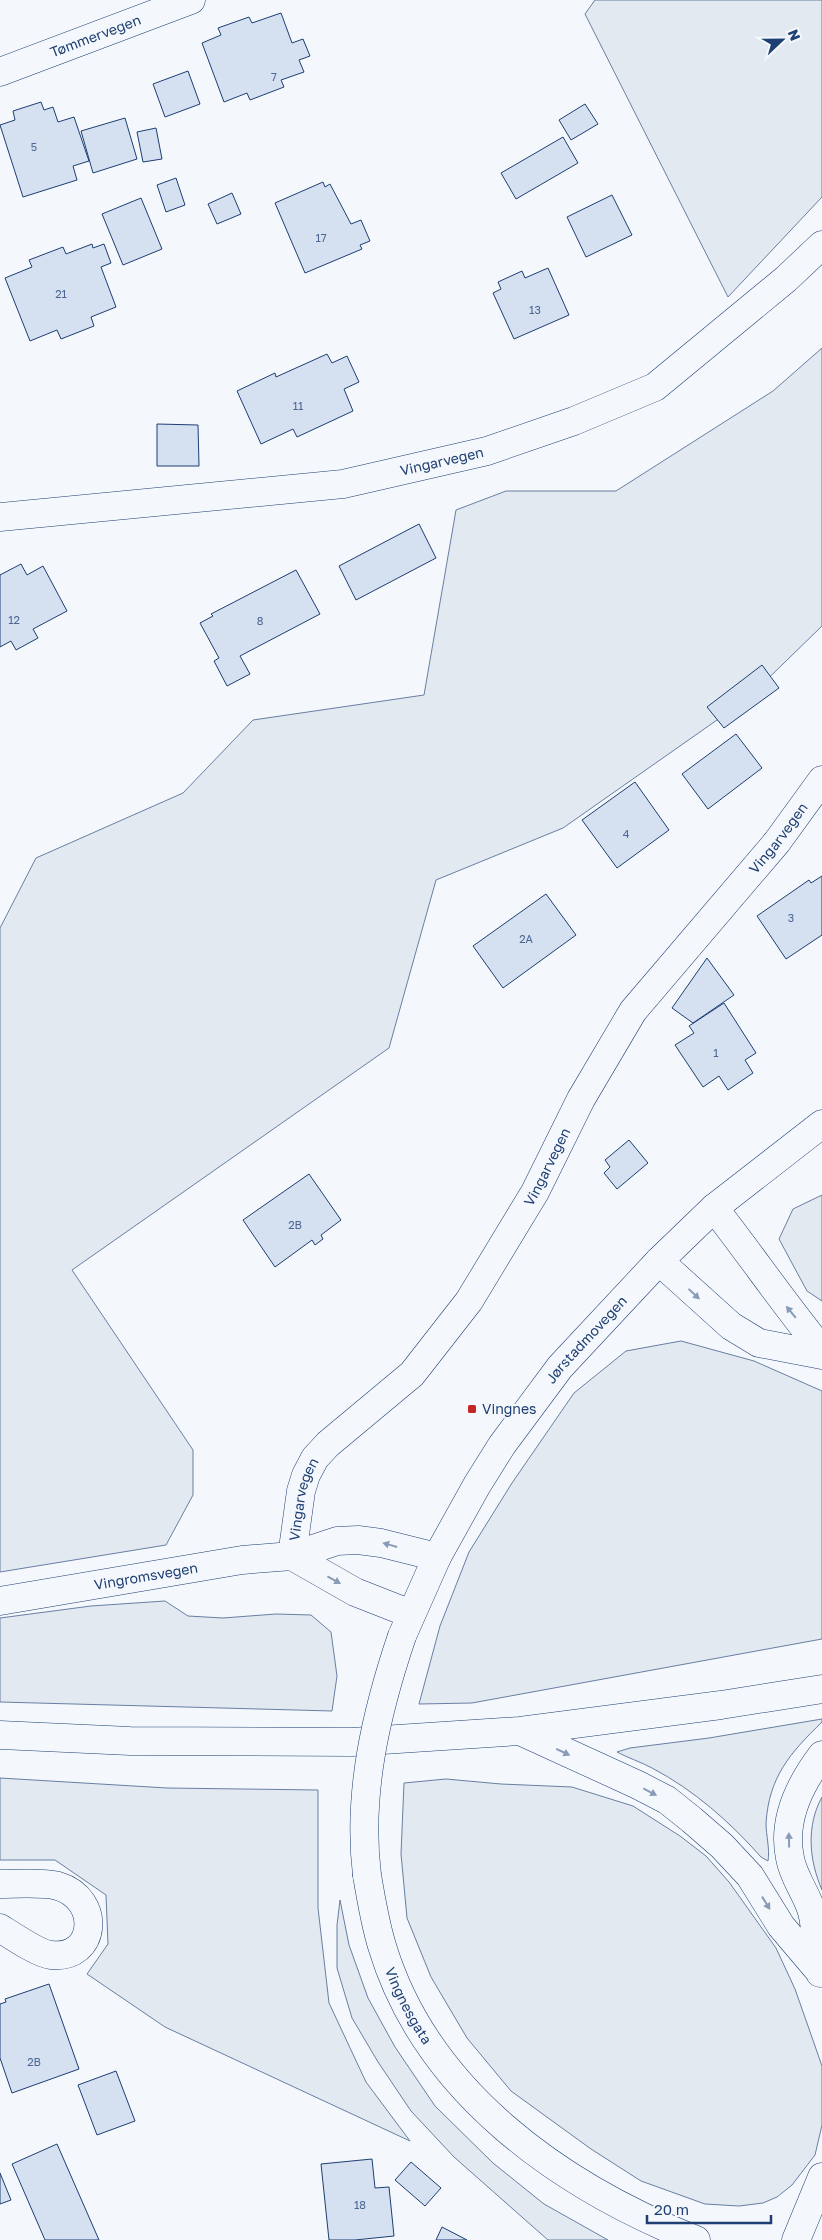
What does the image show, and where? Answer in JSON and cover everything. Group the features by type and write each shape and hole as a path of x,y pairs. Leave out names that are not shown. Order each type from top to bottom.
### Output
{"main road":[{"name":"Tømmervegen","path":"0,72 191,0"},
{"name":"Vingarvegen","path":"0,517 343,484 487,451 574,421 655,387 786,279 822,245"},
{"name":"Vingarvegen","path":"292,1556 301,1491 306,1474 315,1458 328,1444 412,1374 469,1301 535,1192 581,1099 633,1011 777,842 822,780"},
{"name":"Jørstadmovegen","path":"406,1625 437,1558 477,1485 529,1408 560,1367 659,1261 714,1208 822,1124"},
{"path":"714,1208 740,1241 784,1304 822,1350"},
{"path":"659,1261 731,1326 759,1343 822,1355"},
{"name":"Vingromsvegen","path":"0,1600 232,1561 268,1556 292,1556 337,1541 358,1540 381,1543 437,1558"},
{"path":"292,1556 355,1592 406,1625"},
{"name":"Vingnesgata","path":"406,1625 387,1679 378,1718 364,1805 367,1875 374,1916 382,1947 397,1983 414,2017 437,2054 465,2089 492,2117 562,2173 643,2218 696,2240"},
{"path":"0,1735 130,1741 352,1742 520,1731 721,1705 822,1689"},
{"path":"520,1731 667,1800 692,1820 722,1846 750,1876 781,1926 821,1974"},
{"path":"821,1974 812,1912 790,1859 789,1827 795,1800 808,1774 822,1755"},
{"path":"0,1884 58,1886 76,1896 87,1910 89,1926 86,1938 76,1948 64,1954 50,1956 0,1928"},
{"path":"796,2240 822,2177"}],"shaded area":[{"path":"595,0 822,0 822,197 728,297 585,14"},
{"path":"822,348 822,626 747,699 563,828 436,880 389,1048 72,1270 193,1450 193,1495 166,1545 0,1572 0,928 36,858 183,793 253,720 424,695 456,510 506,491 616,491 773,391"},
{"path":"822,1195 822,1301 807,1291 779,1239 793,1209"},
{"path":"681,1341 754,1361 822,1391 822,1639 472,1703 419,1704 440,1626 469,1552 512,1483 574,1393 626,1351"},
{"path":"165,1601 188,1616 223,1618 276,1614 311,1615 331,1632 337,1676 332,1711 0,1702 0,1618 91,1606"},
{"path":"822,1719 822,1722 791,1755 783,1767 772,1792 766,1823 769,1851 768,1861 761,1857 724,1819 682,1786 652,1768 617,1752 630,1748 709,1738"},
{"path":"0,1778 167,1788 318,1790 318,1908 329,2003 366,2082 410,2141 165,2027 87,1974 108,1944 106,1895 55,1860 0,1860"},
{"path":"446,1779 501,1784 572,1787 633,1806 680,1836 706,1856 729,1882 776,1948 795,1989 822,2066 822,2125 815,2155 792,2185 777,2197 763,2203 739,2206 705,2204 641,2181 591,2149 511,2091 467,2038 431,1977 407,1918 401,1854 404,1783"},
{"path":"822,1797 822,1890 814,1867 811,1843 813,1820"},
{"path":"340,1900 349,1945 368,1998 395,2047 435,2106 493,2163 544,2204 608,2240 548,2240 454,2157 411,2111 378,2062 352,2018 337,1968 337,1925"}],"building":[{"path":"281,13 292,43 303,39 310,56 299,60 304,72 281,80 284,87 250,100 247,93 224,102 202,43 221,35 218,28 249,17 252,23"},
{"path":"188,71 200,104 165,117 153,84"},
{"path":"41,102 44,110 53,107 58,122 74,117 89,161 73,166 77,180 23,197 0,125 15,120 13,111"},
{"path":"585,104 598,124 571,140 559,120"},
{"path":"125,118 137,159 93,173 81,131"},
{"path":"156,128 162,159 143,162 137,132"},
{"path":"563,137 578,163 516,199 501,173"},
{"path":"176,178 185,205 166,212 157,185"},
{"path":"323,182 325,187 330,184 351,224 361,220 370,241 360,245 362,249 305,273 275,203"},
{"path":"232,193 241,214 217,224 208,204"},
{"path":"612,195 632,235 586,257 567,217"},
{"path":"141,198 162,249 123,265 102,214"},
{"path":"92,244 93,248 104,244 111,263 101,267 116,307 91,317 94,326 61,339 57,330 30,341 5,278 32,267 29,260 63,247 66,254"},
{"path":"548,268 569,315 514,339 493,293 501,289 498,282 522,271 525,278"},
{"path":"327,354 332,363 347,356 359,382 344,389 353,411 297,437 293,429 261,444 237,391 275,373 276,377"},
{"path":"157,424 198,425 199,466 157,466"},
{"path":"419,524 436,558 356,600 339,566"},
{"path":"21,564 27,575 43,566 67,611 33,629 38,638 16,650 11,641 0,647 0,575"},
{"path":"296,570 320,614 240,656 250,674 227,686 214,661 219,658 200,623 213,616 211,614"},
{"path":"762,665 779,688 724,728 707,707"},
{"path":"736,734 762,768 708,809 682,774"},
{"path":"635,782 669,830 617,868 582,820"},
{"path":"822,876 822,935 786,959 757,916 809,880 811,883"},
{"path":"546,894 576,935 503,988 473,946"},
{"path":"707,958 734,995 693,1023 672,1008"},
{"path":"724,1003 756,1053 745,1060 753,1073 728,1090 719,1076 703,1087 675,1045 694,1033 689,1026"},
{"path":"629,1140 648,1163 617,1189 604,1173 610,1167 605,1160"},
{"path":"309,1174 341,1220 321,1235 323,1239 315,1245 312,1240 275,1267 243,1220"},
{"path":"49,1984 79,2069 12,2093 0,2058 0,2004 6,2002 5,1999"},
{"path":"116,2071 135,2121 97,2135 78,2085"},
{"path":"57,2144 99,2240 45,2240 12,2164"},
{"path":"372,2159 375,2188 389,2187 394,2236 355,2240 329,2240 321,2164"},
{"path":"411,2162 441,2188 425,2206 395,2180"},
{"path":"0,2173 11,2200 0,2204"},
{"path":"442,2227 467,2240 436,2240"}],"place":[{"name":"Vingnes","path":"472,1409"}]}
